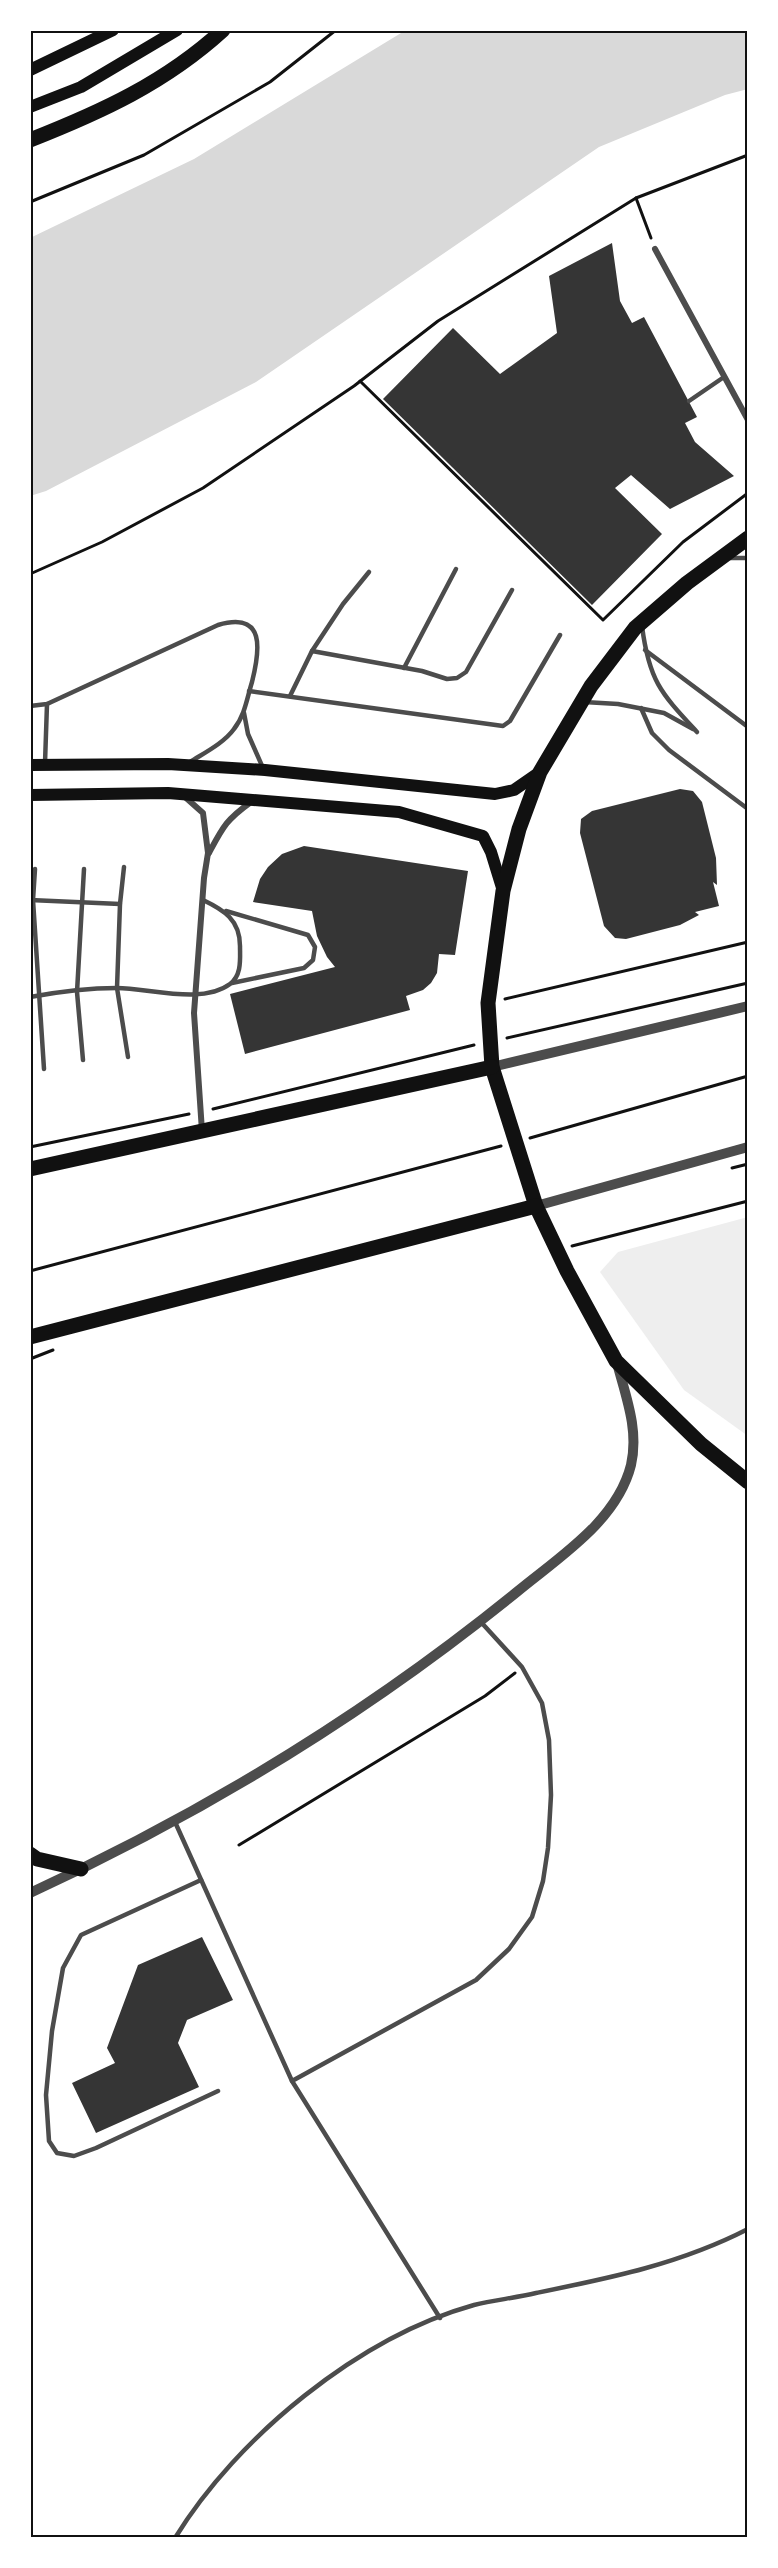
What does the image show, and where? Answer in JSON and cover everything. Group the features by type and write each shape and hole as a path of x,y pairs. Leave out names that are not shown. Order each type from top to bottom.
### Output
{"main road":[{"path":"30,70 113,30"},
{"path":"30,107 81,87 177,30"},
{"path":"30,140 108,108 144,89 207,45 223,30"},
{"path":"748,538 718,559 642,622 591,686 540,772 519,829 503,891 488,1003 492,1067 536,1206 616,1361 701,1444 748,1482"},
{"path":"30,765 185,765 265,770 495,794 514,790 540,772"},
{"path":"30,795 182,794 399,812 483,836 491,852 503,891"},
{"path":"30,1169 492,1067"},
{"path":"30,1337 536,1206"},
{"path":"30,1854 37,1858 81,1869"}],"street":[{"path":"655,249 748,420"},
{"path":"182,794 203,813 208,853 194,1013 202,1132"},
{"path":"208,853 231,816 255,800"},
{"path":"492,1067 748,1006"},
{"path":"536,1206 748,1147"},
{"path":"30,1893 175,1822 316,1738 424,1664 574,1545 606,1513 631,1465 634,1429 616,1361"}],"lane":[{"path":"689,401 724,377"},
{"path":"718,559 748,558"},
{"path":"404,668 456,569"},
{"path":"290,696 312,651 343,604 369,572"},
{"path":"312,651 404,668 447,679 457,678 466,672 512,590"},
{"path":"30,706 47,704 227,622 246,624 252,627 258,637 257,664 244,713 234,730 185,765"},
{"path":"581,702 618,704 664,713 697,732 663,695 651,671 645,650 642,622"},
{"path":"249,691 503,726 510,721 560,635"},
{"path":"645,650 748,727"},
{"path":"45,765 47,704"},
{"path":"641,708 652,733 669,750 748,810"},
{"path":"244,713 248,734 265,770"},
{"path":"124,867 120,904 117,988 128,1057"},
{"path":"35,869 32,900 45,1070"},
{"path":"83,1060 77,992 84,869"},
{"path":"32,900 120,904"},
{"path":"30,997 117,988 196,994 216,991 231,983 304,968 314,960 315,947 308,935 224,910 203,900"},
{"path":"224,910 237,925 240,940 240,970 231,983"},
{"path":"292,2081 476,1980 509,1949 532,1917 543,1881 549,1848 551,1795 549,1740 542,1703 522,1667 480,1621"},
{"path":"175,1822 292,2081 440,2318"},
{"path":"201,1880 81,1935 63,1968 52,2031 46,2095 49,2141 57,2153 74,2156 218,2091"},
{"path":"175,2538 225,2474 256,2439 294,2404 330,2376 408,2329 473,2305 649,2268 695,2254 748,2229"}],"path":[{"path":"30,202 144,155 270,82 336,30"},
{"path":"30,574 102,542 203,488 360,381 438,321 636,198 748,155"},
{"path":"636,198 655,249"},
{"path":"360,381 603,620 683,542 748,493"},
{"path":"488,1003 748,942"},
{"path":"30,1147 202,1112 489,1042 748,983"},
{"path":"30,1272 517,1141 748,1076"},
{"path":"557,1250 748,1201"},
{"path":"238,1845 485,1696 522,1667"}],"shaded area":[{"path":"406,30 748,30 748,89 725,95 599,147 256,382 46,491 30,496 30,238 194,159"},
{"path":"748,1217 748,1436 684,1390 600,1272 618,1252"}],"building":[{"path":"612,243 620,301 632,323 644,317 697,417 685,423 695,442 734,476 670,509 631,475 615,488 662,534 592,605 383,399 453,328 500,374 557,333 549,276"},
{"path":"680,789 693,791 702,802 716,858 717,885 713,882 719,906 695,912 699,915 680,925 626,939 615,938 604,926 580,833 581,819 592,811"},
{"path":"304,846 468,871 455,955 439,954 437,973 431,983 423,990 406,996 410,1010 245,1054 230,994 335,967 327,957 317,936 312,911 253,902 260,879 268,867 282,854"},
{"path":"202,1937 233,2000 187,2020 178,2043 199,2087 96,2133 72,2083 115,2063 107,2048 138,1965"}]}
